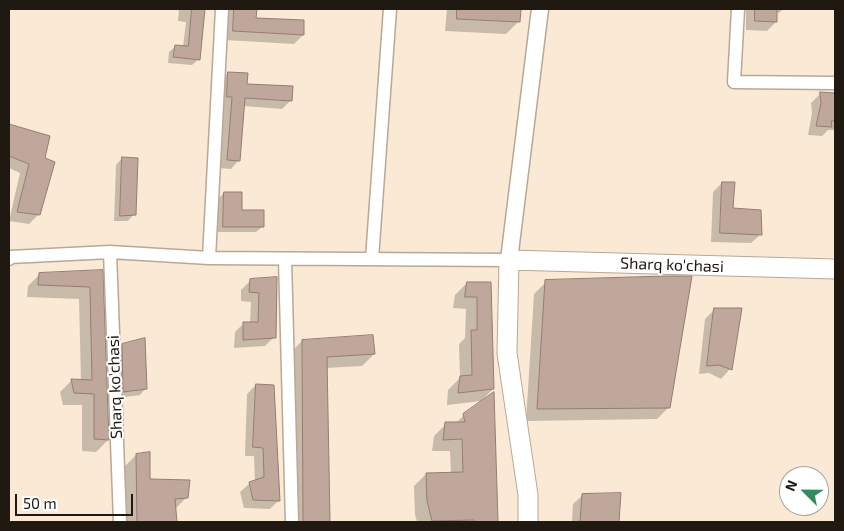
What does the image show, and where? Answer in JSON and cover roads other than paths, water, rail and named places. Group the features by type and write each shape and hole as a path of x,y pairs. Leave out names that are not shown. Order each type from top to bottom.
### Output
{"main road":[{"name":"Sharq ko'chasi","path":"509,260 835,269"},
{"path":"509,260 507,353 528,495 528,522"}],"street":[{"path":"209,258 222,9"},
{"path":"372,259 390,9"},
{"path":"509,260 540,9"},
{"path":"738,9 734,82 835,83"},
{"name":"Sharq ko'chasi","path":"110,252 120,522"},
{"name":"Sharq ko'chasi","path":"9,259 10,257 110,252 209,258 509,260"},
{"path":"285,258 292,522"}]}
